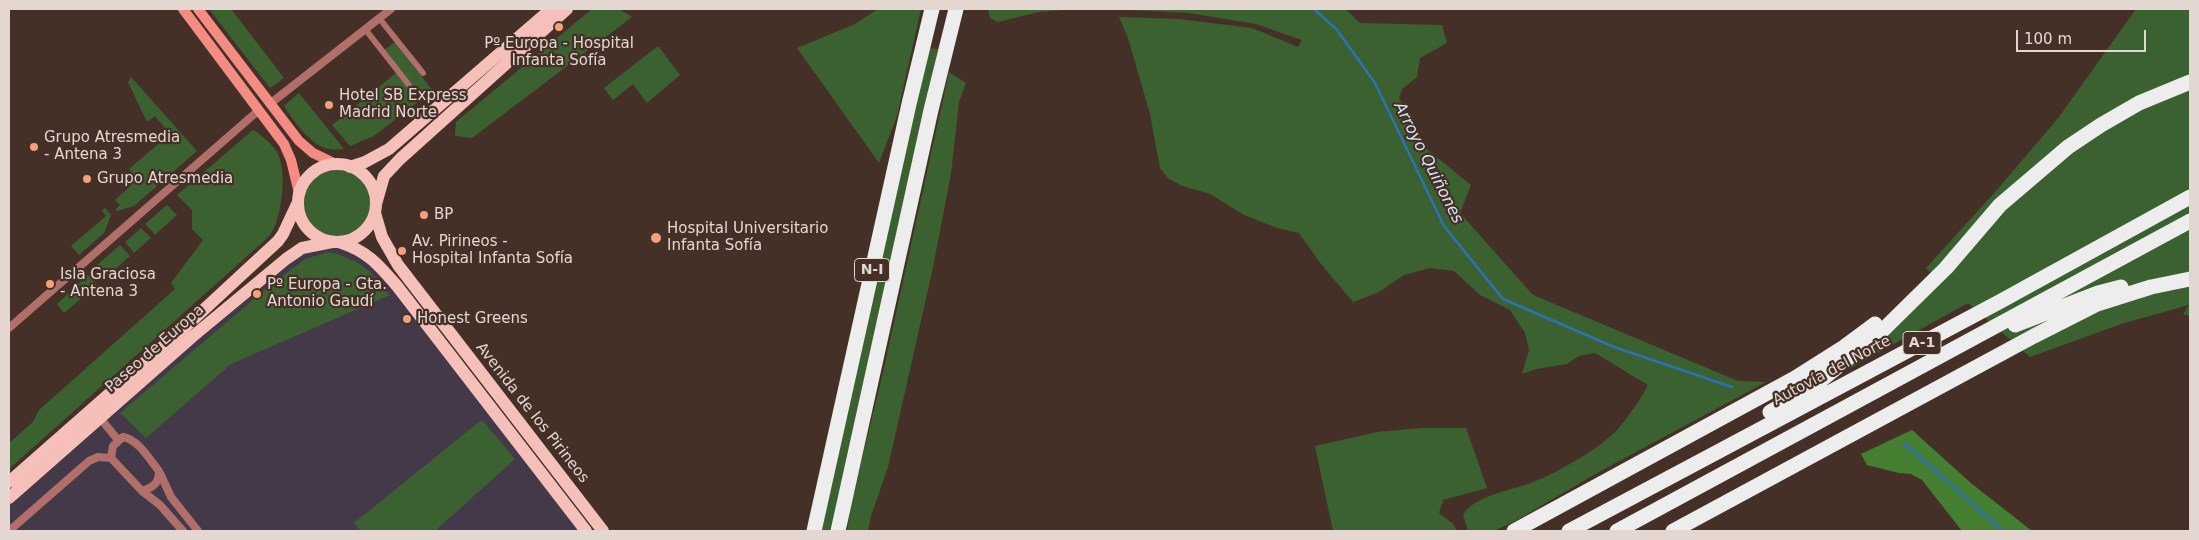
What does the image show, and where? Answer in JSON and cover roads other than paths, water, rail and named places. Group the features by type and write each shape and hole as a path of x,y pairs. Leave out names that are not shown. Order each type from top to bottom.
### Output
{"highway":[{"name":"N-I","path":"814,531 932,9"},
{"name":"N-I","path":"838,531 931,110 956,9"},
{"path":"1652,486 1692,456 1818,383 1883,330 1946,268 2000,205 2081,138 2139,103 2190,82"},
{"name":"Autovía del Norte","path":"1569,531 2190,197"},
{"path":"1514,531 1795,378 1844,347 1878,322 1988,219"},
{"name":"A-1","path":"1617,531 2190,221"},
{"path":"1990,330 2018,324 2098,293 2147,279 2190,272"},
{"path":"1673,531 2034,336 2097,304 2151,287 2190,279"}],"main road":[{"path":"183,9 284,144 291,160 302,218 311,232 321,238 335,242 351,240 362,233 370,224 384,176 396,162 567,9"},
{"path":"198,9 299,141 313,154 361,172 369,181 374,192 375,208"},
{"path":"299,198 305,182 314,172 325,166 344,166 365,162 389,149 551,9"},
{"name":"Paseo de Europa","path":"9,482 184,328 278,241 299,198"},
{"name":"Avenida de los Pirineos","path":"375,208 382,237 398,265 603,531"},
{"name":"Avenida de los Pirineos","path":"335,242 365,253 374,260 586,531"},
{"name":"Paseo de Europa","path":"9,498 286,258 302,248 335,242"}],"street":[{"path":"271,104 391,9"},
{"path":"379,18 423,73"},
{"path":"365,29 409,85"},
{"path":"9,328 259,110"},
{"path":"100,418 118,440"},
{"path":"111,458 113,446 118,440 131,438 159,471 171,497 198,531"},
{"path":"9,531 89,461 98,457 111,458 142,491 160,505 182,531"},
{"path":"142,491 155,485 159,479 159,471"}],"waterway":[{"name":"Arroyo Quiñones","path":"1314,9 1337,30 1375,83 1444,226 1503,299 1614,347 1732,387"},
{"name":"Arroyo Quiñones","path":"1904,443 2003,531"}],"place":[{"name":"Pº Europa - Hospital Infanta Sofía","path":"559,27"},
{"name":"Hotel SB Express Madrid Norte","path":"329,105"},
{"name":"Grupo Atresmedia - Antena 3","path":"34,147"},
{"name":"Grupo Atresmedia","path":"87,179"},
{"name":"BP","path":"424,215"},
{"name":"Hospital Universitario Infanta Sofía","path":"656,238"},
{"name":"Av. Pirineos - Hospital Infanta Sofía","path":"402,251"},
{"name":"Isla Graciosa - Antena 3","path":"50,284"},
{"name":"Pº Europa - Gta. Antonio Gaudí","path":"257,294"},
{"name":"Honest Greens","path":"407,319"}]}
